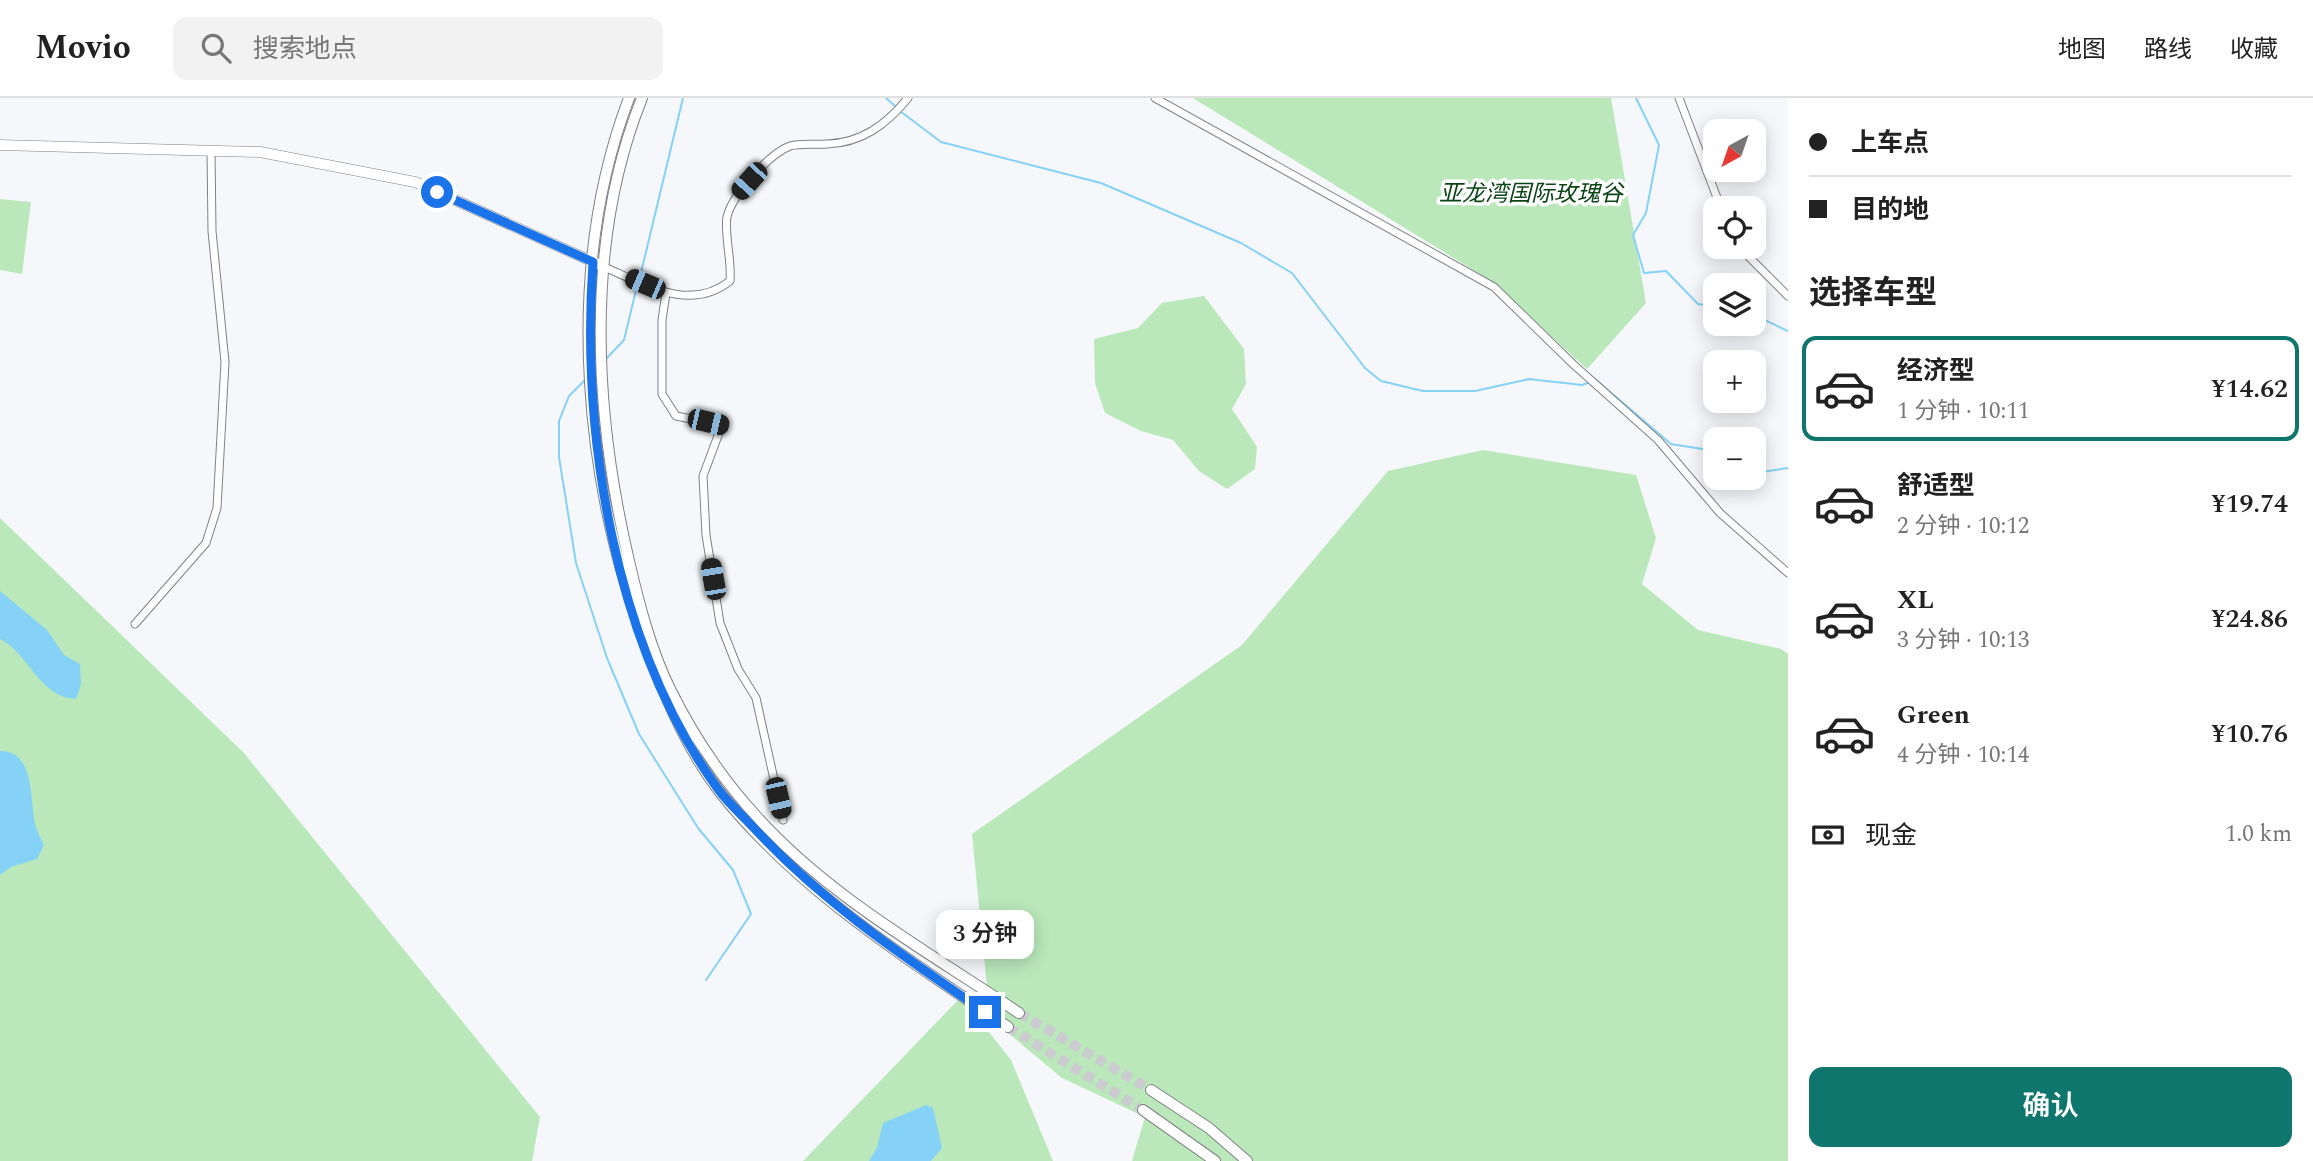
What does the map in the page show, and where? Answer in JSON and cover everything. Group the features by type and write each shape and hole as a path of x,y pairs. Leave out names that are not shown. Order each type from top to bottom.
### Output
{"main road":[{"path":"629,98 615,146 596,232 598,264 589,324 607,486 615,527 636,619 672,714 718,790 779,856 853,921 1008,1027"},
{"path":"607,486 602,277 614,191 642,98"},
{"path":"615,527 670,689 713,766 757,818 813,873 1019,1013"},
{"path":"1151,1090 1209,1128 1247,1161"},
{"path":"1143,1110 1215,1161"}],"street":[{"path":"1155,98 1494,287 1574,365 1658,440 1720,513 1788,573"},
{"path":"1679,98 1716,196"},
{"path":"0,145 260,152 415,182 676,297 700,296 718,291 730,281 732,262 727,219 738,193 760,170 790,146 835,144 878,130 905,101"},
{"path":"135,624 206,543 217,508 225,362 212,231 211,151"},
{"path":"1751,259 1788,296"},
{"path":"666,293 662,320 662,394 676,416 722,425 703,476 706,535 720,623 738,669 756,698 783,820"}],"green space":[{"name":"亚龙湾国际玫瑰谷","path":"1193,98 1611,98 1646,303 1587,369 1488,279"},
{"path":"0,199 31,202 22,274 0,270"},
{"path":"1204,296 1244,349 1246,384 1232,409 1257,447 1255,469 1227,489 1199,471 1173,440 1141,431 1105,413 1095,383 1094,339 1138,328 1162,303"},
{"path":"1483,450 1636,475 1656,538 1642,584 1698,630 1781,649 1788,654 1788,1161 1132,1161 1145,1117 1062,1078 990,1018 972,834 1242,645 1388,471"},
{"path":"0,518 243,752 540,1117 532,1161 0,1161"},
{"path":"961,997 1011,1060 1053,1161 803,1161"}],"water":[{"path":"0,591 47,630 64,655 80,664 81,685 76,699 52,691 19,654 0,639"},
{"path":"0,751 11,753 20,759 25,768 29,778 35,824 44,845 37,859 11,867 0,875"},
{"path":"926,1105 933,1108 942,1148 931,1161 869,1161 877,1148 883,1123"}],"waterway":[{"path":"639,281 683,98"},
{"path":"886,98 896,107"},
{"path":"1636,98 1659,145 1646,213 1633,235 1644,273 1666,271 1698,304 1703,305"},
{"path":"900,111 941,142 1101,183 1241,243 1292,273 1365,368 1381,381 1423,391 1475,391 1529,379 1582,385 1590,382"},
{"path":"606,359 624,340 637,286"},
{"path":"1766,321 1788,331"},
{"path":"1595,379 1671,444 1703,449"},
{"path":"585,380 569,396 559,421 559,457 576,563 607,658 639,734 698,828 733,870 751,914 706,980"},
{"path":"1766,471 1788,468"}],"tunnel":[{"path":"1019,1013 1151,1090"},
{"path":"1008,1027 1143,1110"}],"route":[{"path":"437,192 593,262 589,324 594,416 604,506 618,569 672,714 718,790 779,856 853,921 985,1012"}]}
